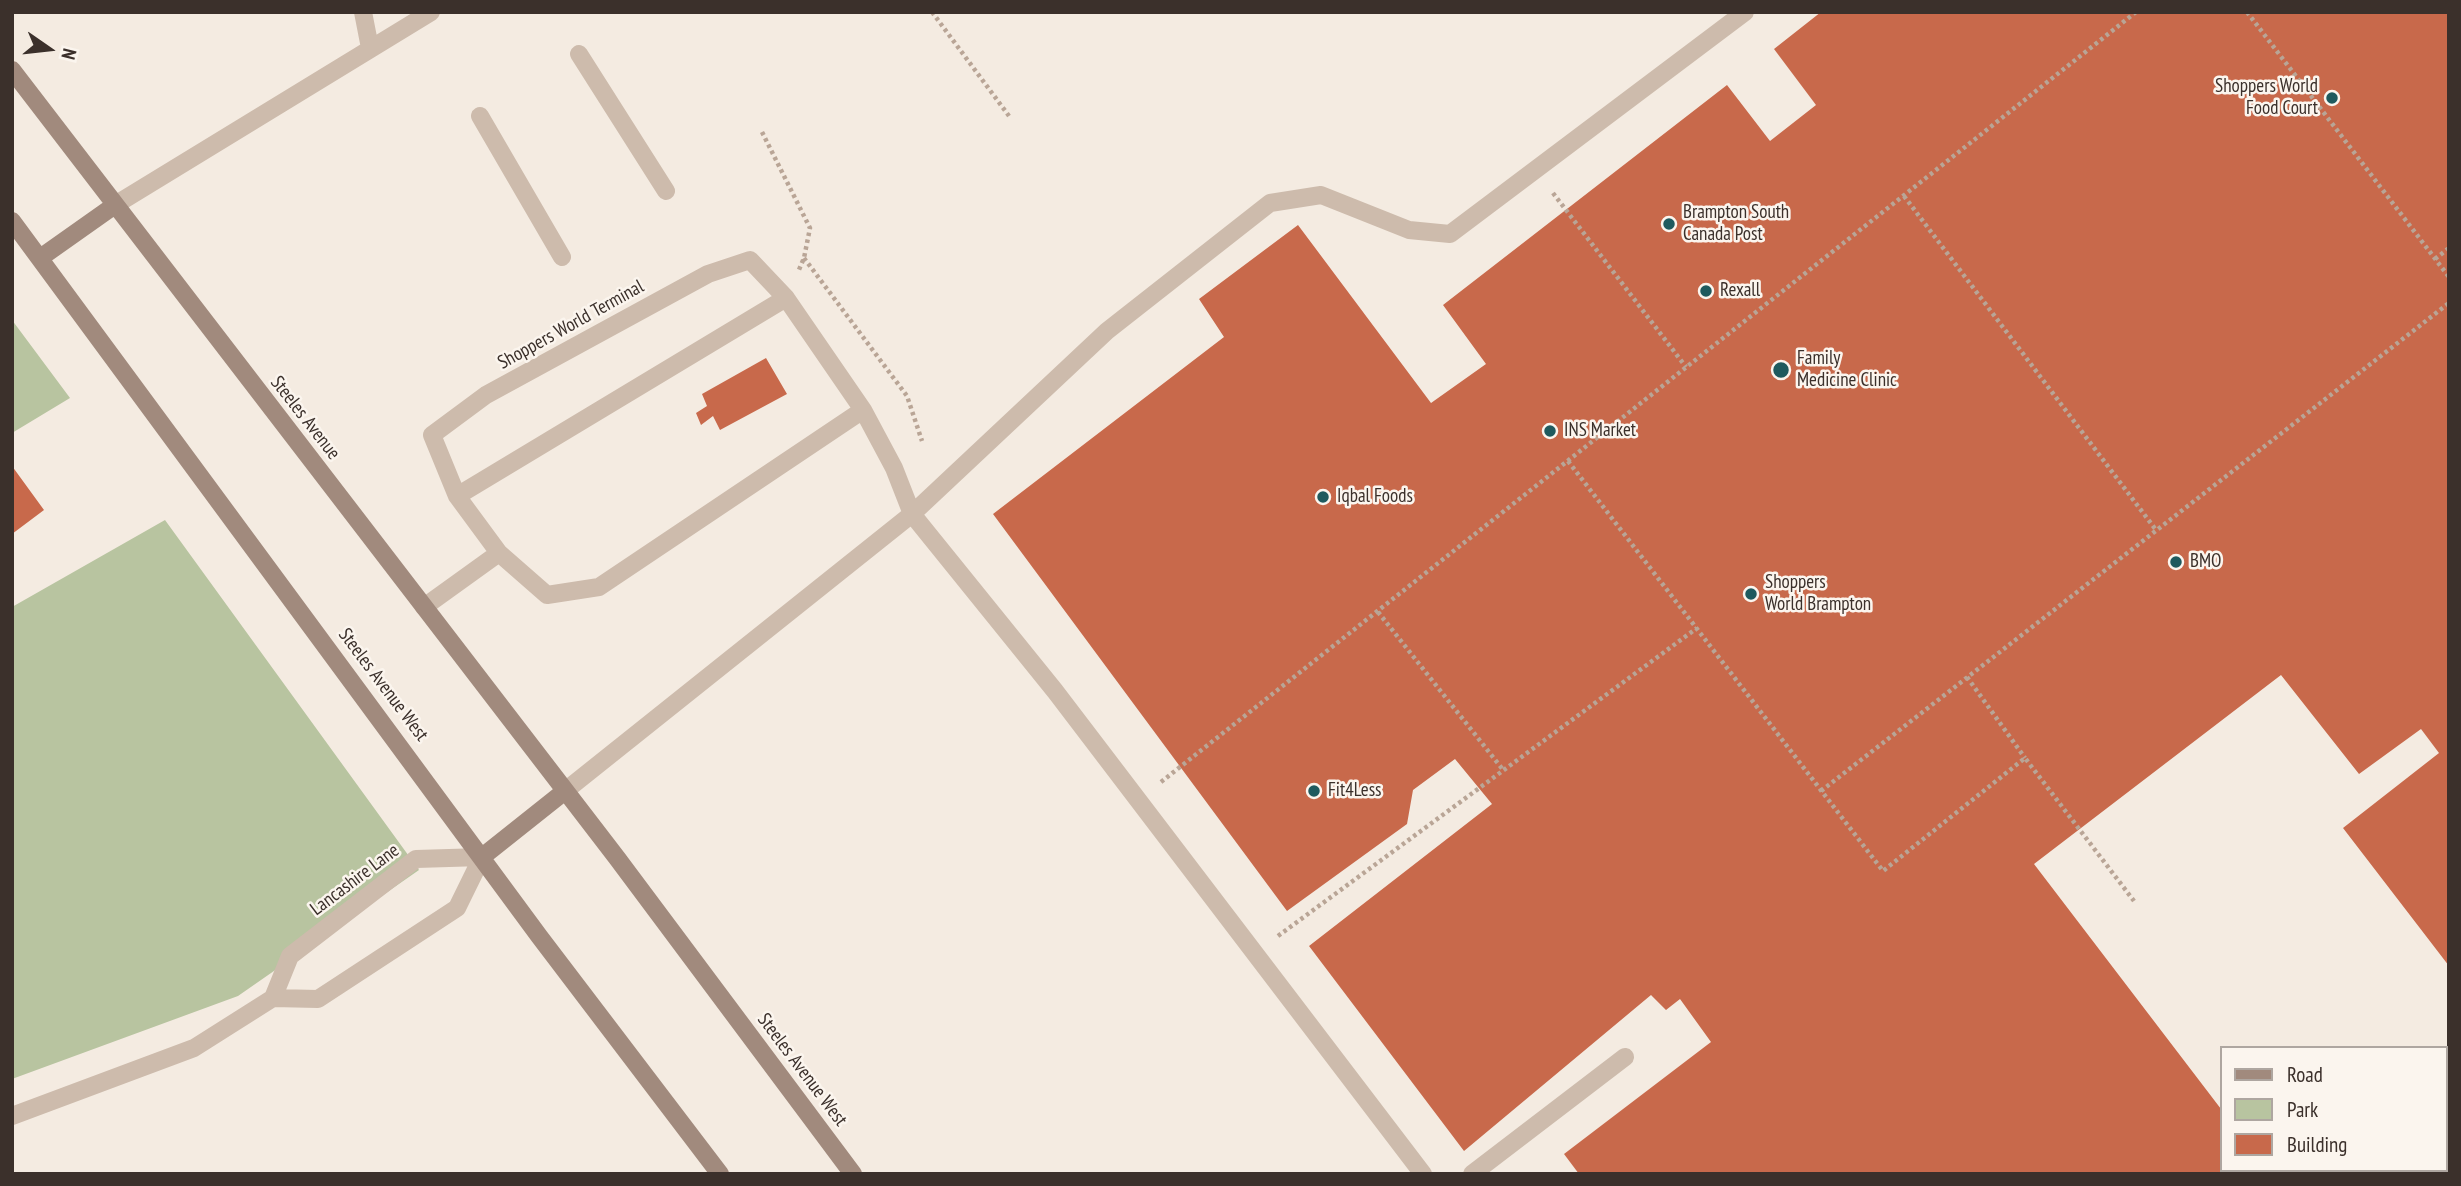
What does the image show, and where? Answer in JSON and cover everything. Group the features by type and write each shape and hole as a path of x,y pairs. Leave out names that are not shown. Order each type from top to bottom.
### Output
{"main road":[{"name":"Steeles Avenue","path":"12,70 565,791"},
{"path":"40,258 116,205"},
{"name":"Steeles Avenue West","path":"12,221 720,1174"},
{"path":"482,857 565,791"},
{"name":"Steeles Avenue West","path":"565,791 853,1174"}],"street":[{"path":"363,12 370,48"},
{"path":"116,205 431,12"},
{"path":"565,791 912,514 1107,331 1270,203 1321,195 1409,230 1450,234 1745,12"},
{"path":"579,54 666,191"},
{"path":"480,116 562,257"},
{"name":"Shoppers World Terminal","path":"863,410 599,587 547,596 499,553 457,496 432,435 486,395 708,274 750,260 786,298 863,410 894,468 912,514 1138,800 1423,1174"},
{"path":"457,496 786,298"},
{"path":"424,607 499,553"},
{"path":"12,1116 194,1048 273,998 318,999 457,908 482,857"},
{"name":"Lancashire Lane","path":"273,998 290,956 416,859 482,857"},
{"path":"1472,1174 1625,1057"}],"path":[{"path":"932,12 1009,116"},
{"path":"1138,800 2136,12"},
{"path":"2247,12 2449,277"},
{"path":"762,132 810,228 804,258 786,298"},
{"path":"1535,171 1686,368"},
{"path":"1904,196 2156,530"},
{"path":"2435,259 2449,248"},
{"path":"804,258 907,396 922,441"},
{"path":"1821,791 2449,303"},
{"path":"1568,461 1883,871 2025,758"},
{"path":"1378,612 1504,771"},
{"path":"1254,952 1697,628"},
{"path":"1967,677 2134,901"}],"green space":[{"path":"12,320 70,398 12,433"},
{"path":"165,520 419,870 238,996 12,1079 12,607"}],"building":[{"name":"Shoppers World Brampton","path":"1821,12 2449,12 2449,966 2343,828 2439,753 2421,729 2359,774 2281,675 2034,864 2220,1108 2220,1172 2273,1174 1579,1174 1564,1154 1711,1042 1680,999 1666,1010 1651,995 1464,1151 1309,946 1492,804 1455,759 1413,790 1407,824 1287,911 993,514 1224,337 1199,299 1298,225 1431,403 1486,364 1443,305 1727,85 1770,141 1816,105 1774,49"},
{"path":"766,358 787,394 720,430 713,416 701,425 696,413 707,406 702,394"},
{"path":"12,466 44,510 12,534"}],"place":[{"name":"Shoppers World Food Court","path":"2332,98"},
{"name":"Brampton South Canada Post","path":"1669,224"},
{"name":"Rexall","path":"1706,291"},
{"name":"Family Medicine Clinic","path":"1781,370"},
{"name":"INS Market","path":"1550,431"},
{"name":"Iqbal Foods","path":"1323,497"},
{"name":"BMO","path":"2176,562"},
{"name":"Shoppers World Brampton","path":"1751,594"},
{"name":"Fit4Less","path":"1314,791"}]}
